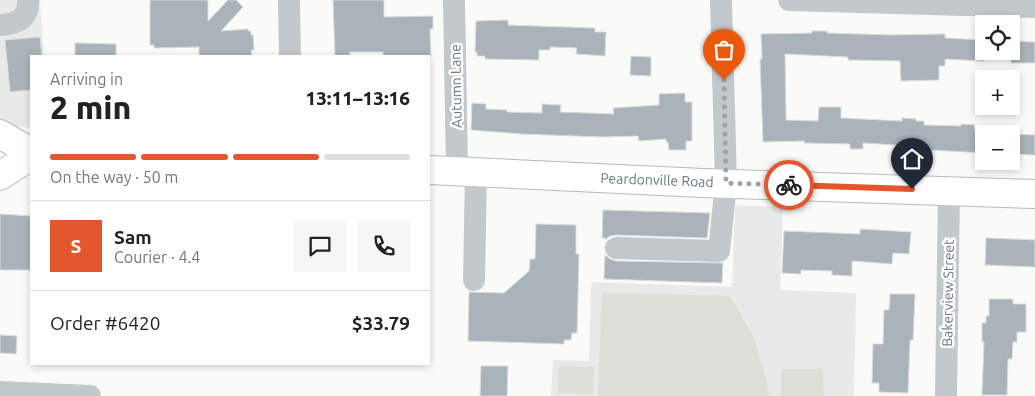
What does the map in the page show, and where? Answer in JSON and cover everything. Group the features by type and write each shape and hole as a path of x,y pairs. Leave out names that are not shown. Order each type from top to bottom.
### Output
{"main road":[{"path":"0,134 30,153"},
{"path":"0,153 30,154"},
{"path":"0,176 30,155"},
{"name":"Peardonville Road","path":"430,170 1035,194"}],"street":[{"path":"8,23 19,14 18,0"},
{"path":"8,23 24,17 28,8 28,0"},
{"path":"290,0 290,55"},
{"name":"Autumn Lane","path":"454,0 474,280"},
{"path":"616,248 719,250 726,183 721,0"},
{"path":"788,0 1035,7"},
{"name":"Bakerview Street","path":"946,396 949,190"},
{"path":"0,392 90,396"}],"shaded area":[{"path":"0,0 40,0 44,55 30,55 30,128 11,126 0,122"},
{"path":"735,205 783,207 780,290 856,293 854,396 551,396 553,360 589,361 591,282 732,287"},
{"path":"602,293 730,296 753,336 766,378 769,396 598,396"},
{"path":"559,366 594,367 593,394 558,393"},
{"path":"781,369 823,369 824,396 781,396"}],"building":[{"path":"150,0 208,0 208,21 228,0 236,0 243,7 221,31 248,29 248,31 251,31 251,35 253,35 254,50 251,50 252,55 199,55 199,47 154,48 154,45 150,45"},
{"path":"333,0 384,0 384,17 433,16 433,29 430,29 431,56 383,55 383,52 350,52 350,55 335,55"},
{"path":"508,20 508,25 595,28 595,32 606,32 605,56 576,54 577,48 550,47 550,50 539,50 539,60 485,59 485,56 477,56 477,52 475,52 476,21"},
{"path":"812,31 827,31 827,33 890,35 945,34 945,38 975,40 975,60 984,61 945,59 945,66 939,66 939,80 901,81 900,61 848,60 848,57 785,54 786,120 818,121 819,107 841,107 841,118 902,121 902,118 924,121 924,125 975,125 975,152 912,149 912,146 863,143 863,149 850,149 850,144 804,143 805,141 763,142 761,34 812,33"},
{"path":"40,37 42,55 30,55 30,90 10,92 5,40"},
{"path":"1020,41 1035,42 1035,63 1011,63 1011,60 1020,60"},
{"path":"75,43 116,44 116,55 75,55"},
{"path":"631,56 651,57 651,76 630,75"},
{"path":"685,93 685,102 692,102 692,141 686,141 686,150 669,150 666,139 639,141 638,136 603,137 471,130 472,103 486,104 486,109 507,110 507,112 542,113 542,104 561,105 560,112 614,114 613,108 659,105 659,94"},
{"path":"1020,134 1035,135 1035,155 1020,154"},
{"path":"603,210 710,213 707,238 616,235 610,236 605,240 606,238 602,238"},
{"path":"0,214 30,216 30,270 0,270"},
{"path":"536,224 576,225 576,254 579,254 577,333 572,333 571,340 564,340 564,344 468,341 469,292 504,293 529,271 530,259 535,259"},
{"path":"860,229 911,232 909,254 893,253 892,264 852,261 852,276 832,275 832,271 801,270 801,274 782,273 784,231 860,234"},
{"path":"986,238 1035,240 1035,267 985,265"},
{"path":"605,255 616,261 723,263 722,283 604,279"},
{"path":"890,294 915,294 913,340 910,340 908,393 879,392 879,383 872,383 873,344 883,344 884,310 889,310"},
{"path":"989,299 1013,299 1013,304 1026,304 1026,332 1017,332 1017,342 1013,342 1012,359 1008,359 1007,395 982,395 984,342 982,342 982,323 986,323 986,316 989,316"},
{"path":"0,335 17,336 16,354 0,353"},
{"path":"481,366 508,366 507,396 480,396"}],"way so far":[{"path":"724,80 726,183 789,185"}],"route":[{"path":"789,185 912,189"}]}
